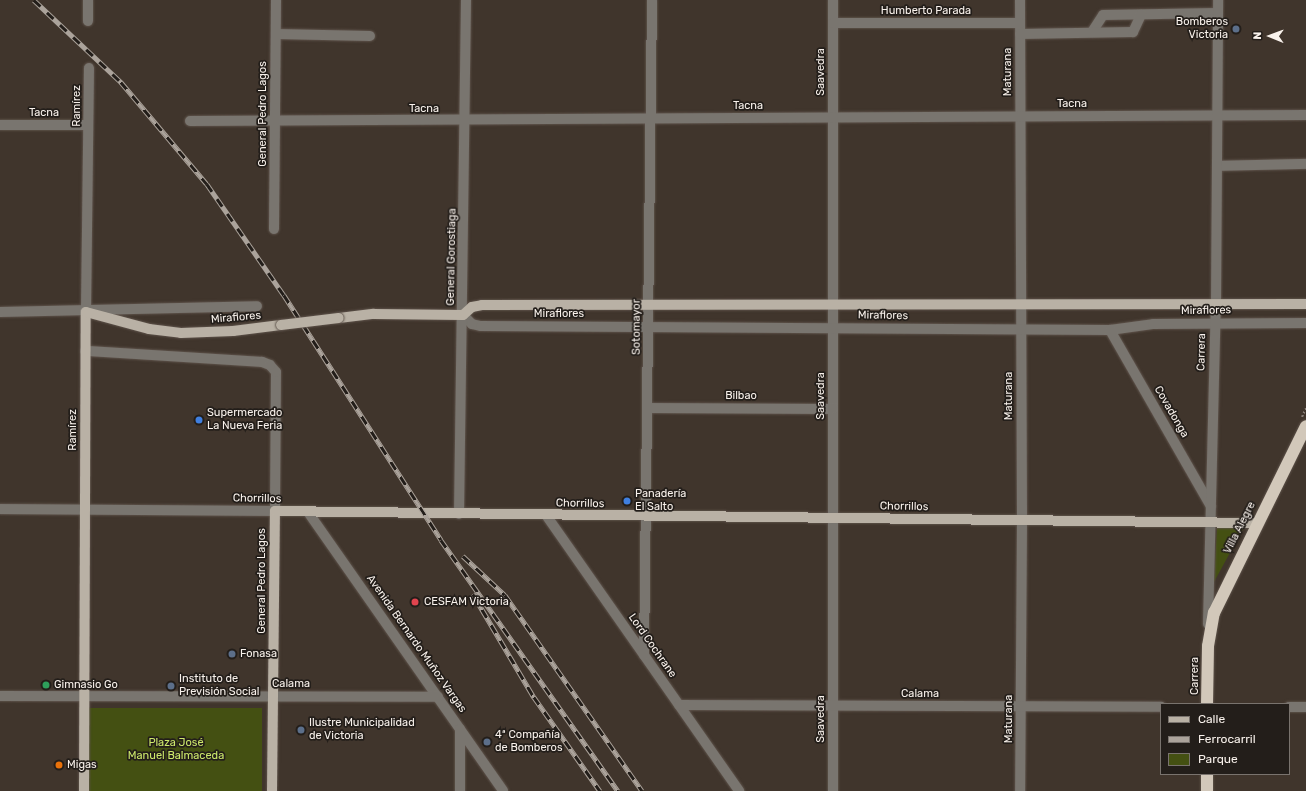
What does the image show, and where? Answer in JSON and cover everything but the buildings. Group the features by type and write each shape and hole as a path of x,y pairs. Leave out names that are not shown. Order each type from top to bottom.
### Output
{"highway":[{"name":"Villa Alegre","path":"1208,646 1218,600 1306,426"},
{"name":"Carrera","path":"1207,703 1208,646"},
{"path":"1207,775 1207,791"}],"main road":[{"name":"Miraflores","path":"86,312 149,329 181,333 221,332 374,314 463,315 472,307 482,306 649,304 1021,306 1306,304"},
{"name":"Ramírez","path":"84,791 86,312"},
{"name":"Chorrillos","path":"275,511 1257,523"},
{"name":"General Pedro Lagos","path":"272,791 275,511"}],"street":[{"path":"88,0 88,21"},
{"name":"General Pedro Lagos","path":"274,229 276,0"},
{"name":"General Gorostiaga","path":"459,514 463,315 466,0"},
{"name":"Sotomayor","path":"644,655 647,516 652,0"},
{"name":"Saavedra","path":"832,0 834,791"},
{"name":"Maturana","path":"1020,0 1022,520 1020,791"},
{"name":"Carrera","path":"1208,646 1216,323 1218,0"},
{"path":"1092,32 1103,15 1217,13"},
{"path":"1020,34 1133,32 1141,15"},
{"name":"Humberto Parada","path":"833,23 1020,23"},
{"path":"276,34 370,36"},
{"name":"Ramírez","path":"86,312 89,68"},
{"name":"Tacna","path":"190,121 465,121 651,118 1306,115"},
{"name":"Tacna","path":"0,125 88,125"},
{"path":"1217,166 1306,164"},
{"name":"Miraflores","path":"0,312 86,312 108,309 257,306"},
{"name":"Miraflores","path":"463,315 472,324 481,326 833,327 1110,330 1154,324 1306,323"},
{"name":"Covadonga","path":"1110,330 1211,506"},
{"name":"General Pedro Lagos","path":"85,351 262,362 270,365 276,372 275,511"},
{"name":"Bilbao","path":"648,408 833,409"},
{"name":"Chorrillos","path":"0,509 275,511"},
{"name":"Avenida Bernardo Muñoz Vargas","path":"308,512 504,791"},
{"name":"Lord Cochrane","path":"546,515 739,791"},
{"name":"Calama","path":"0,696 438,697"},
{"name":"Calama","path":"679,705 1160,707"},
{"path":"1290,707 1306,707"},
{"path":"460,728 460,791"}],"green space":[{"path":"1217,527 1243,529 1214,582"},
{"name":"Plaza José Manuel Balmaceda","path":"89,708 262,708 262,791 89,791"}],"railway":[{"path":"34,0 121,82 207,184 284,295 441,540 618,791"},
{"path":"463,556 505,595 642,791"},
{"path":"473,594 534,697 600,791"}],"place":[{"name":"Bomberos Victoria","path":"1236,29"},
{"name":"Supermercado La Nueva Feria","path":"199,420"},
{"name":"Panadería El Salto","path":"627,501"},
{"name":"CESFAM Victoria","path":"415,602"},
{"name":"Fonasa","path":"232,654"},
{"name":"Gimnasio Go","path":"46,685"},
{"name":"Instituto de Previsión Social","path":"171,686"},
{"name":"Ilustre Municipalidad de Victoria","path":"301,730"},
{"name":"4ª Compañía de Bomberos","path":"487,742"},
{"name":"Migas","path":"59,765"}]}
